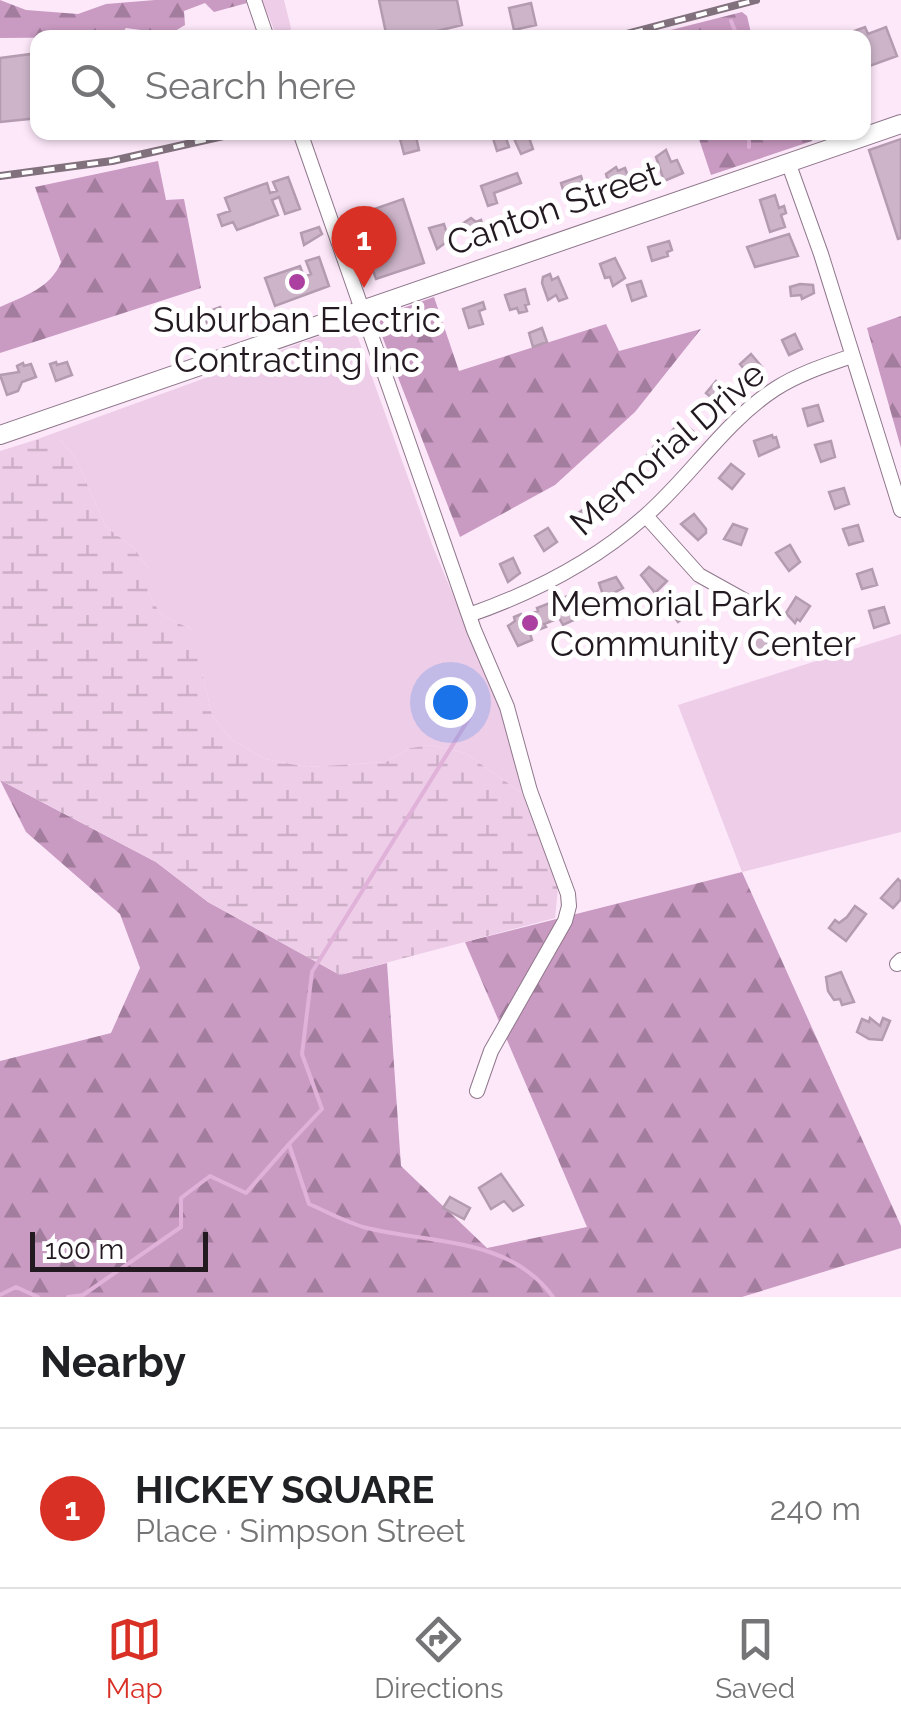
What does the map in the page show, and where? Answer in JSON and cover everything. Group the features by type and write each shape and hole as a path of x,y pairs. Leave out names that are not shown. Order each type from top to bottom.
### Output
{"main road":[{"name":"Canton Street","path":"871,134 901,124"},
{"name":"Canton Street","path":"0,435 853,140"}],"street":[{"path":"254,0 264,30"},
{"path":"303,140 360,310 507,707 530,791 566,886 569,906 565,921 491,1051 477,1091"},
{"path":"788,162 901,510"},
{"name":"Memorial Drive","path":"470,615 568,571 646,516 763,398 806,372 852,356"},
{"path":"646,516 699,574 744,600"}],"green space":[{"path":"0,0 26,10 78,14 106,4 155,0 247,3 214,12 205,3 184,11 185,25 177,30 30,30 30,38 0,38"},
{"path":"262,0 284,0 291,28 274,30"},
{"path":"742,12 750,30 671,30"},
{"path":"700,140 812,140 812,141 711,175"},
{"path":"158,161 166,200 184,199 201,288 0,353 0,307 44,285 61,262 35,187"},
{"path":"434,297 459,371 606,324 619,351 701,329 635,412 555,485 460,537 375,318"},
{"path":"901,316 901,448 867,328"},
{"path":"353,324 433,547 503,715 522,793 465,753 431,745 410,748 386,762 307,767 265,759 232,740 212,715 202,673 202,648 191,629 161,615 148,592 148,568 133,547 106,527 75,457 60,440 35,440"},
{"path":"35,440 60,440 75,457 106,527 133,547 148,568 148,592 161,615 191,629 203,648 202,673 212,715 232,740 265,759 307,767 386,762 410,748 431,745 465,753 522,793 558,888 555,918 340,975 208,902 156,862 0,780 0,451"},
{"path":"901,634 901,832 742,872 678,705"},
{"path":"0,780 156,862 208,902 340,975 387,963 401,1166 487,1248 587,1227 465,942 742,872 901,1226 901,1248 742,1297 0,1297 0,1061 111,1033 140,968 120,914 26,832"}],"building":[{"path":"379,0 457,0 462,25 441,30 385,30"},
{"path":"531,3 536,25 514,30 509,8"},
{"path":"886,27 897,56 871,65 871,33"},
{"path":"30,54 30,119 0,122 0,58"},
{"path":"901,139 901,238 898,239 869,150"},
{"path":"400,140 417,140 419,150 404,154"},
{"path":"494,140 507,140 509,147 497,151"},
{"path":"515,140 530,140 533,149 521,154"},
{"path":"666,150 671,162 677,160 683,173 664,181 656,157"},
{"path":"616,167 618,171 625,168 630,182 617,191 616,187 610,189 606,174"},
{"path":"517,173 521,183 494,193 497,203 488,206 481,186"},
{"path":"581,176 586,192 566,199 561,183"},
{"path":"288,177 300,209 285,214 279,197 272,200 278,215 237,230 233,222 222,226 218,215 230,211 225,198 267,183 270,193 277,191 273,182"},
{"path":"775,195 779,208 784,206 786,213 781,215 785,227 770,232 760,200"},
{"path":"403,199 424,263 376,279 354,216"},
{"path":"471,218 481,220 483,227 471,235 465,233 462,224"},
{"path":"444,224 449,240 437,249 429,228"},
{"path":"319,227 322,234 304,245 301,233"},
{"path":"789,234 798,256 755,267 747,247"},
{"path":"669,241 672,250 667,252 668,256 652,261 648,247"},
{"name":"Suburban Electric Contracting Inc","path":"319,257 329,286 275,306 265,278 300,266 304,277 311,274 306,261"},
{"path":"615,258 625,278 613,286 600,264"},
{"path":"550,274 552,280 558,277 567,298 559,301 556,295 548,300 542,283 543,277"},
{"path":"641,281 646,296 632,301 627,285"},
{"path":"813,285 814,293 802,299 801,295 791,296 790,287"},
{"path":"525,289 527,311 510,310 505,295"},
{"path":"483,302 485,309 479,311 483,324 469,328 463,309"},
{"path":"220,307 225,320 208,326 204,313"},
{"path":"542,328 547,342 533,347 529,333"},
{"path":"795,334 802,349 789,355 782,340"},
{"path":"751,354 762,367 750,376 740,364"},
{"path":"67,362 72,375 56,381 50,364"},
{"path":"31,364 36,377 22,382 18,391 7,395 0,375 19,372 17,366"},
{"path":"716,381 729,392 719,404 706,393"},
{"path":"818,405 823,421 808,426 803,409"},
{"path":"681,421 694,432 684,443 671,432"},
{"path":"772,435 779,447 759,456 754,441"},
{"path":"831,441 835,457 821,462 815,445"},
{"path":"655,445 669,457 664,469 651,465 645,458"},
{"path":"731,464 744,474 732,489 719,478"},
{"path":"622,477 634,490 623,501 610,489"},
{"path":"844,488 849,504 835,509 829,492"},
{"path":"589,505 599,519 587,528 577,514"},
{"path":"694,514 706,529 698,540 681,524"},
{"path":"733,524 747,529 741,545 724,539"},
{"path":"858,525 863,541 849,545 843,529"},
{"path":"548,528 557,542 544,551 535,536"},
{"path":"790,545 800,562 789,571 776,553"},
{"path":"513,558 520,573 508,582 500,564"},
{"path":"649,567 667,581 655,593 641,575"},
{"path":"872,569 877,585 862,589 857,574"},
{"path":"616,577 623,588 604,598 599,583"},
{"name":"Memorial Park Community Center","path":"568,596 576,619 563,625 559,618 544,624 546,627 530,633 532,640 518,646 508,626 515,621 514,617 523,617"},
{"path":"681,597 691,612 678,622 667,607"},
{"path":"796,597 810,606 795,623 786,613"},
{"path":"884,607 889,623 874,628 869,611"},
{"path":"766,632 774,642 755,654 749,638"},
{"path":"713,635 730,643 723,658 706,650 707,637 711,639"},
{"path":"898,879 901,899 893,908 881,898"},
{"path":"855,906 866,914 846,941 829,928 835,920 839,923 847,917"},
{"path":"841,972 854,1002 842,1005 828,991 826,977"},
{"path":"870,1018 880,1026 883,1018 890,1021 882,1040 869,1039 857,1032 862,1019 869,1022"},
{"path":"501,1174 523,1205 513,1211 504,1201 491,1209 479,1188"},
{"path":"450,1197 470,1208 464,1219 443,1208"}],"waterway":[{"path":"731,21 735,30"},
{"path":"749,140 749,147"},
{"path":"289,1144 322,1109 302,1054 312,972 470,717"},
{"path":"68,1297 83,1295 181,1227 181,1198 210,1176 246,1193 289,1144 309,1204 367,1228 492,1253 535,1277 553,1297"},
{"path":"0,1295 16,1287 38,1297"}],"railway":[{"path":"642,30 756,0"},
{"path":"0,176 112,161 205,140"}],"place":[{"name":"Suburban Electric Contracting Inc","path":"297,282"},
{"name":"HICKEY SQUARE","path":"364,288"},
{"name":"Memorial Park Community Center","path":"530,623"}]}
